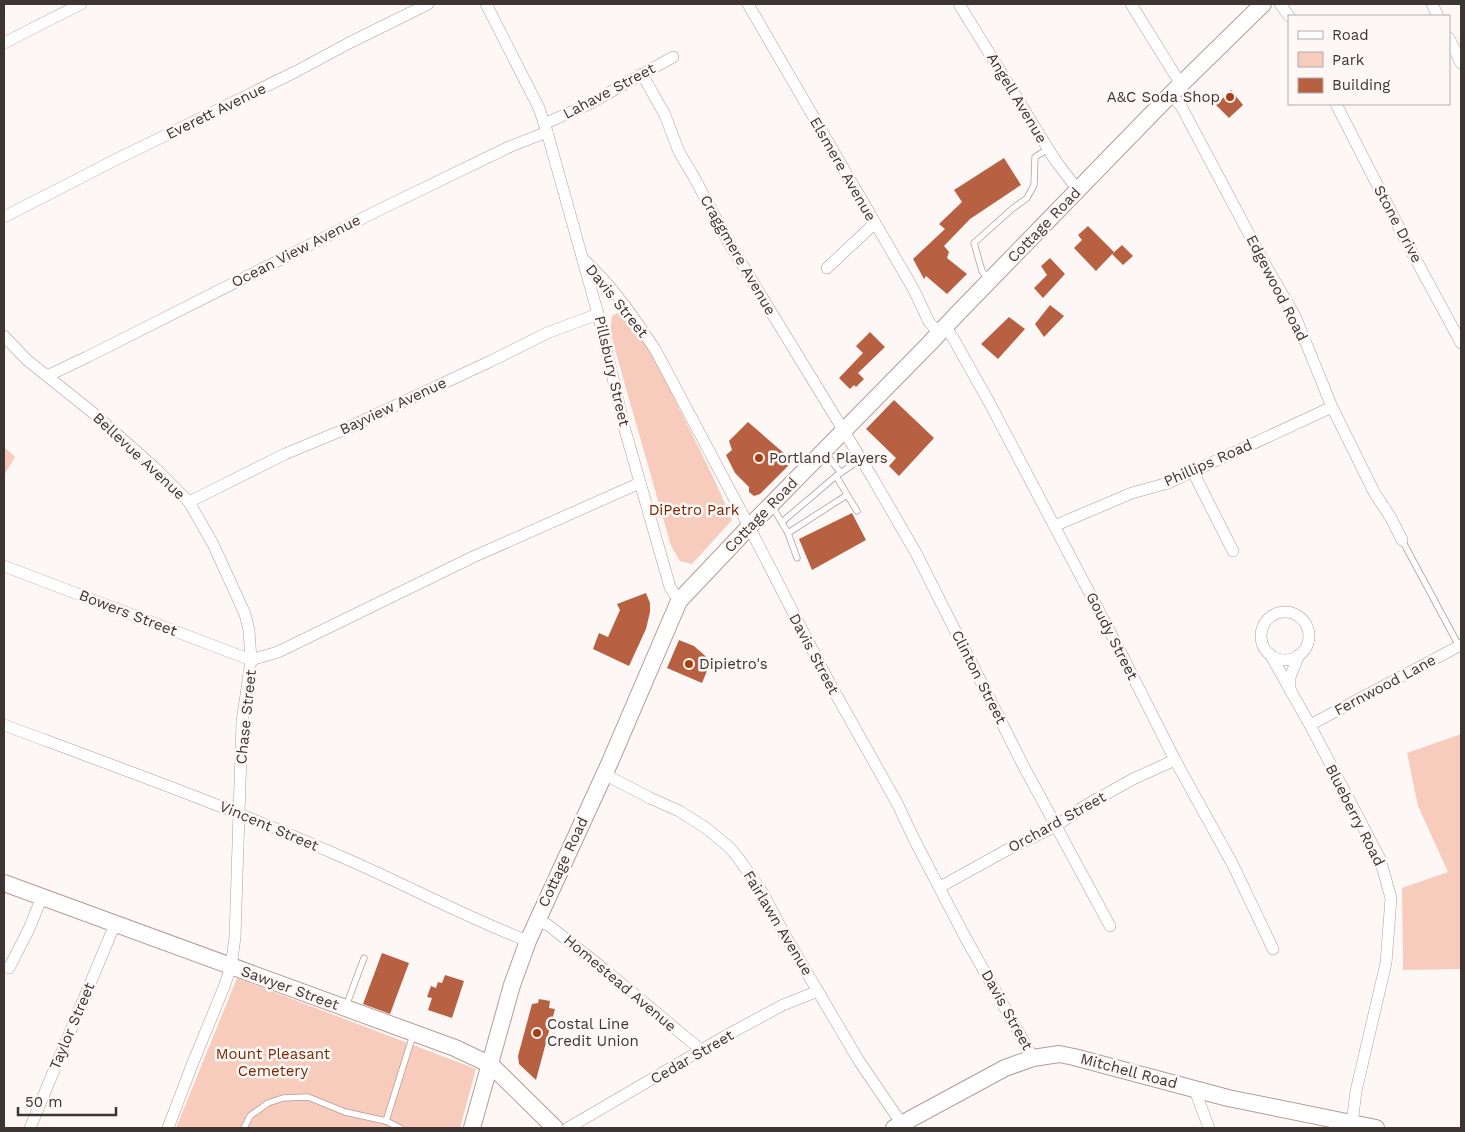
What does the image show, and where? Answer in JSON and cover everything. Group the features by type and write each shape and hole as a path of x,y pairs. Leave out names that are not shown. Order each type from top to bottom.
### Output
{"street":[{"path":"4,43 81,4"},
{"name":"Everett Avenue","path":"4,217 428,4"},
{"name":"Pillsbury Street","path":"486,4 539,108 546,128 598,314 625,430 670,587 679,601"},
{"name":"Elsmere Avenue","path":"748,4 914,290 929,322 942,330"},
{"name":"Angell Avenue","path":"959,4 1055,160 1078,190"},
{"name":"Edgewood Road","path":"1131,4 1175,75 1181,106 1266,266 1295,316 1332,407 1374,492 1391,518 1402,540"},
{"name":"Cottage Road","path":"472,1128 491,1066 512,985 528,941 604,774 679,601 1176,88 1264,4"},
{"path":"1280,4 1288,15"},
{"path":"1450,40 1461,63"},
{"name":"Lahave Street","path":"546,128 673,57"},
{"name":"Craggmere Avenue","path":"642,74 665,115 679,152 694,176 726,238 843,431"},
{"name":"Stone Drive","path":"1337,105 1461,343"},
{"name":"Ocean View Avenue","path":"47,376 546,128"},
{"path":"827,268 875,223"},
{"name":"Davis Street","path":"583,259 595,270 617,297 656,351 829,682 897,803 964,934 1033,1058"},
{"name":"Bayview Avenue","path":"189,502 285,454 343,430 547,333 598,314"},
{"name":"Goudy Street","path":"942,330 953,338 989,402 1118,647 1175,760 1233,865 1273,949"},
{"name":"Bellevue Avenue","path":"4,336 27,360 92,412 154,467 189,502 214,544 245,614 249,630 251,660"},
{"name":"Phillips Road","path":"1054,526 1132,493 1168,483 1194,472 1251,443 1332,407"},
{"name":"Clinton Street","path":"843,431 916,554 1023,766 1110,926"},
{"path":"1194,472 1233,551"},
{"name":"Chase Street","path":"168,1128 231,967 235,937 242,722 251,660 278,652 473,557 640,483"},
{"name":"Bowers Street","path":"4,566 251,660"},
{"name":"Blueberry Road","path":"1290,691 1290,677 1299,655 1305,649 1309,634 1307,626 1302,619 1295,614 1280,612 1273,615 1263,626 1262,641 1265,648 1270,654 1290,691 1310,725 1380,859 1391,898 1386,963 1356,1091 1354,1126"},
{"name":"Fernwood Lane","path":"1310,725 1460,646"},
{"path":"1270,654 1284,660 1292,659 1299,655"},
{"name":"Vincent Street","path":"4,725 239,813 528,941"},
{"name":"Orchard Street","path":"940,887 1005,851 1056,826 1083,807 1133,779 1175,760"},
{"name":"Fairlawn Avenue","path":"604,774 679,811 706,828 730,848 764,895 898,1126"},
{"name":"Sawyer Street","path":"4,883 455,1048 491,1066 548,1124"},
{"path":"10,968 42,897"},
{"name":"Homestead Avenue","path":"537,920 548,925 604,968 701,1050"},
{"name":"Taylor Street","path":"30,1128 115,924"},
{"name":"Cedar Street","path":"568,1128 701,1050 783,1005 818,991"},
{"name":"Mitchell Road","path":"898,1126 994,1074 1033,1058 1059,1054 1228,1098 1354,1126 1376,1128"},
{"path":"1194,1088 1209,1128"}],"lane":[{"path":"989,281 982,271 974,243 1027,198 1034,185 1035,157 1048,149"},
{"path":"823,451 838,474 857,511"},
{"path":"782,522 838,474 861,459"},
{"path":"788,533 848,495"},
{"path":"771,505 788,533 797,558"},
{"path":"1402,540 1460,646"},
{"path":"346,1008 364,958"},
{"path":"386,1121 414,1034"},
{"path":"244,1128 250,1116 268,1103 283,1098 308,1098 346,1112 386,1121 400,1128"}],"green space":[{"name":"DiPetro Park","path":"619,312 629,321 647,345 708,466 732,520 692,564 680,561 671,546 610,332 612,316"},
{"path":"4,447 15,457 4,475"},
{"path":"1461,734 1461,969 1403,970 1402,888 1448,872 1418,806 1407,753"},
{"name":"Mount Pleasant Cemetery","path":"237,978 476,1069 460,1128 176,1128"}],"building":[{"name":"A&C Soda Shop","path":"1231,90 1243,105 1229,118 1216,105"},
{"path":"1004,158 1021,185 970,219 944,246 949,252 947,258 967,274 947,294 926,276 924,279 913,259 945,229 939,224 962,202 954,190"},
{"path":"1088,226 1114,252 1096,271 1074,248 1082,240 1078,235"},
{"path":"1122,245 1133,256 1123,265 1112,254"},
{"path":"1050,258 1065,274 1043,298 1034,288 1047,275 1041,266"},
{"path":"1050,305 1064,316 1044,337 1035,324"},
{"path":"1009,317 1025,329 998,359 981,344"},
{"path":"870,332 885,347 858,373 864,379 856,387 854,385 850,389 839,378 863,353 856,346"},
{"path":"894,400 934,438 899,476 889,466 896,458 866,429"},
{"name":"Portland Players","path":"748,422 793,461 760,494 754,496 749,492 749,487 735,473 726,455 732,450 729,441"},
{"path":"852,513 866,540 812,570 799,539"},
{"path":"646,593 650,603 650,612 646,629 629,666 593,649 599,633 608,637 620,610 617,604"},
{"name":"Dipietro's","path":"679,640 694,646 711,661 702,683 667,668"},
{"path":"382,953 409,963 390,1014 363,1004"},
{"path":"445,975 464,981 452,1018 428,1010 432,998 427,997 431,986 436,988 438,982 442,983"},
{"name":"Costal Line Credit Union","path":"539,999 550,1001 549,1008 555,1009 536,1080 519,1064 518,1056 532,1004 538,1003"}],"place":[{"name":"A&C Soda Shop","path":"1230,97"},
{"name":"Portland Players","path":"759,458"},
{"name":"Dipietro's","path":"689,664"},
{"name":"Costal Line Credit Union","path":"537,1033"}]}
